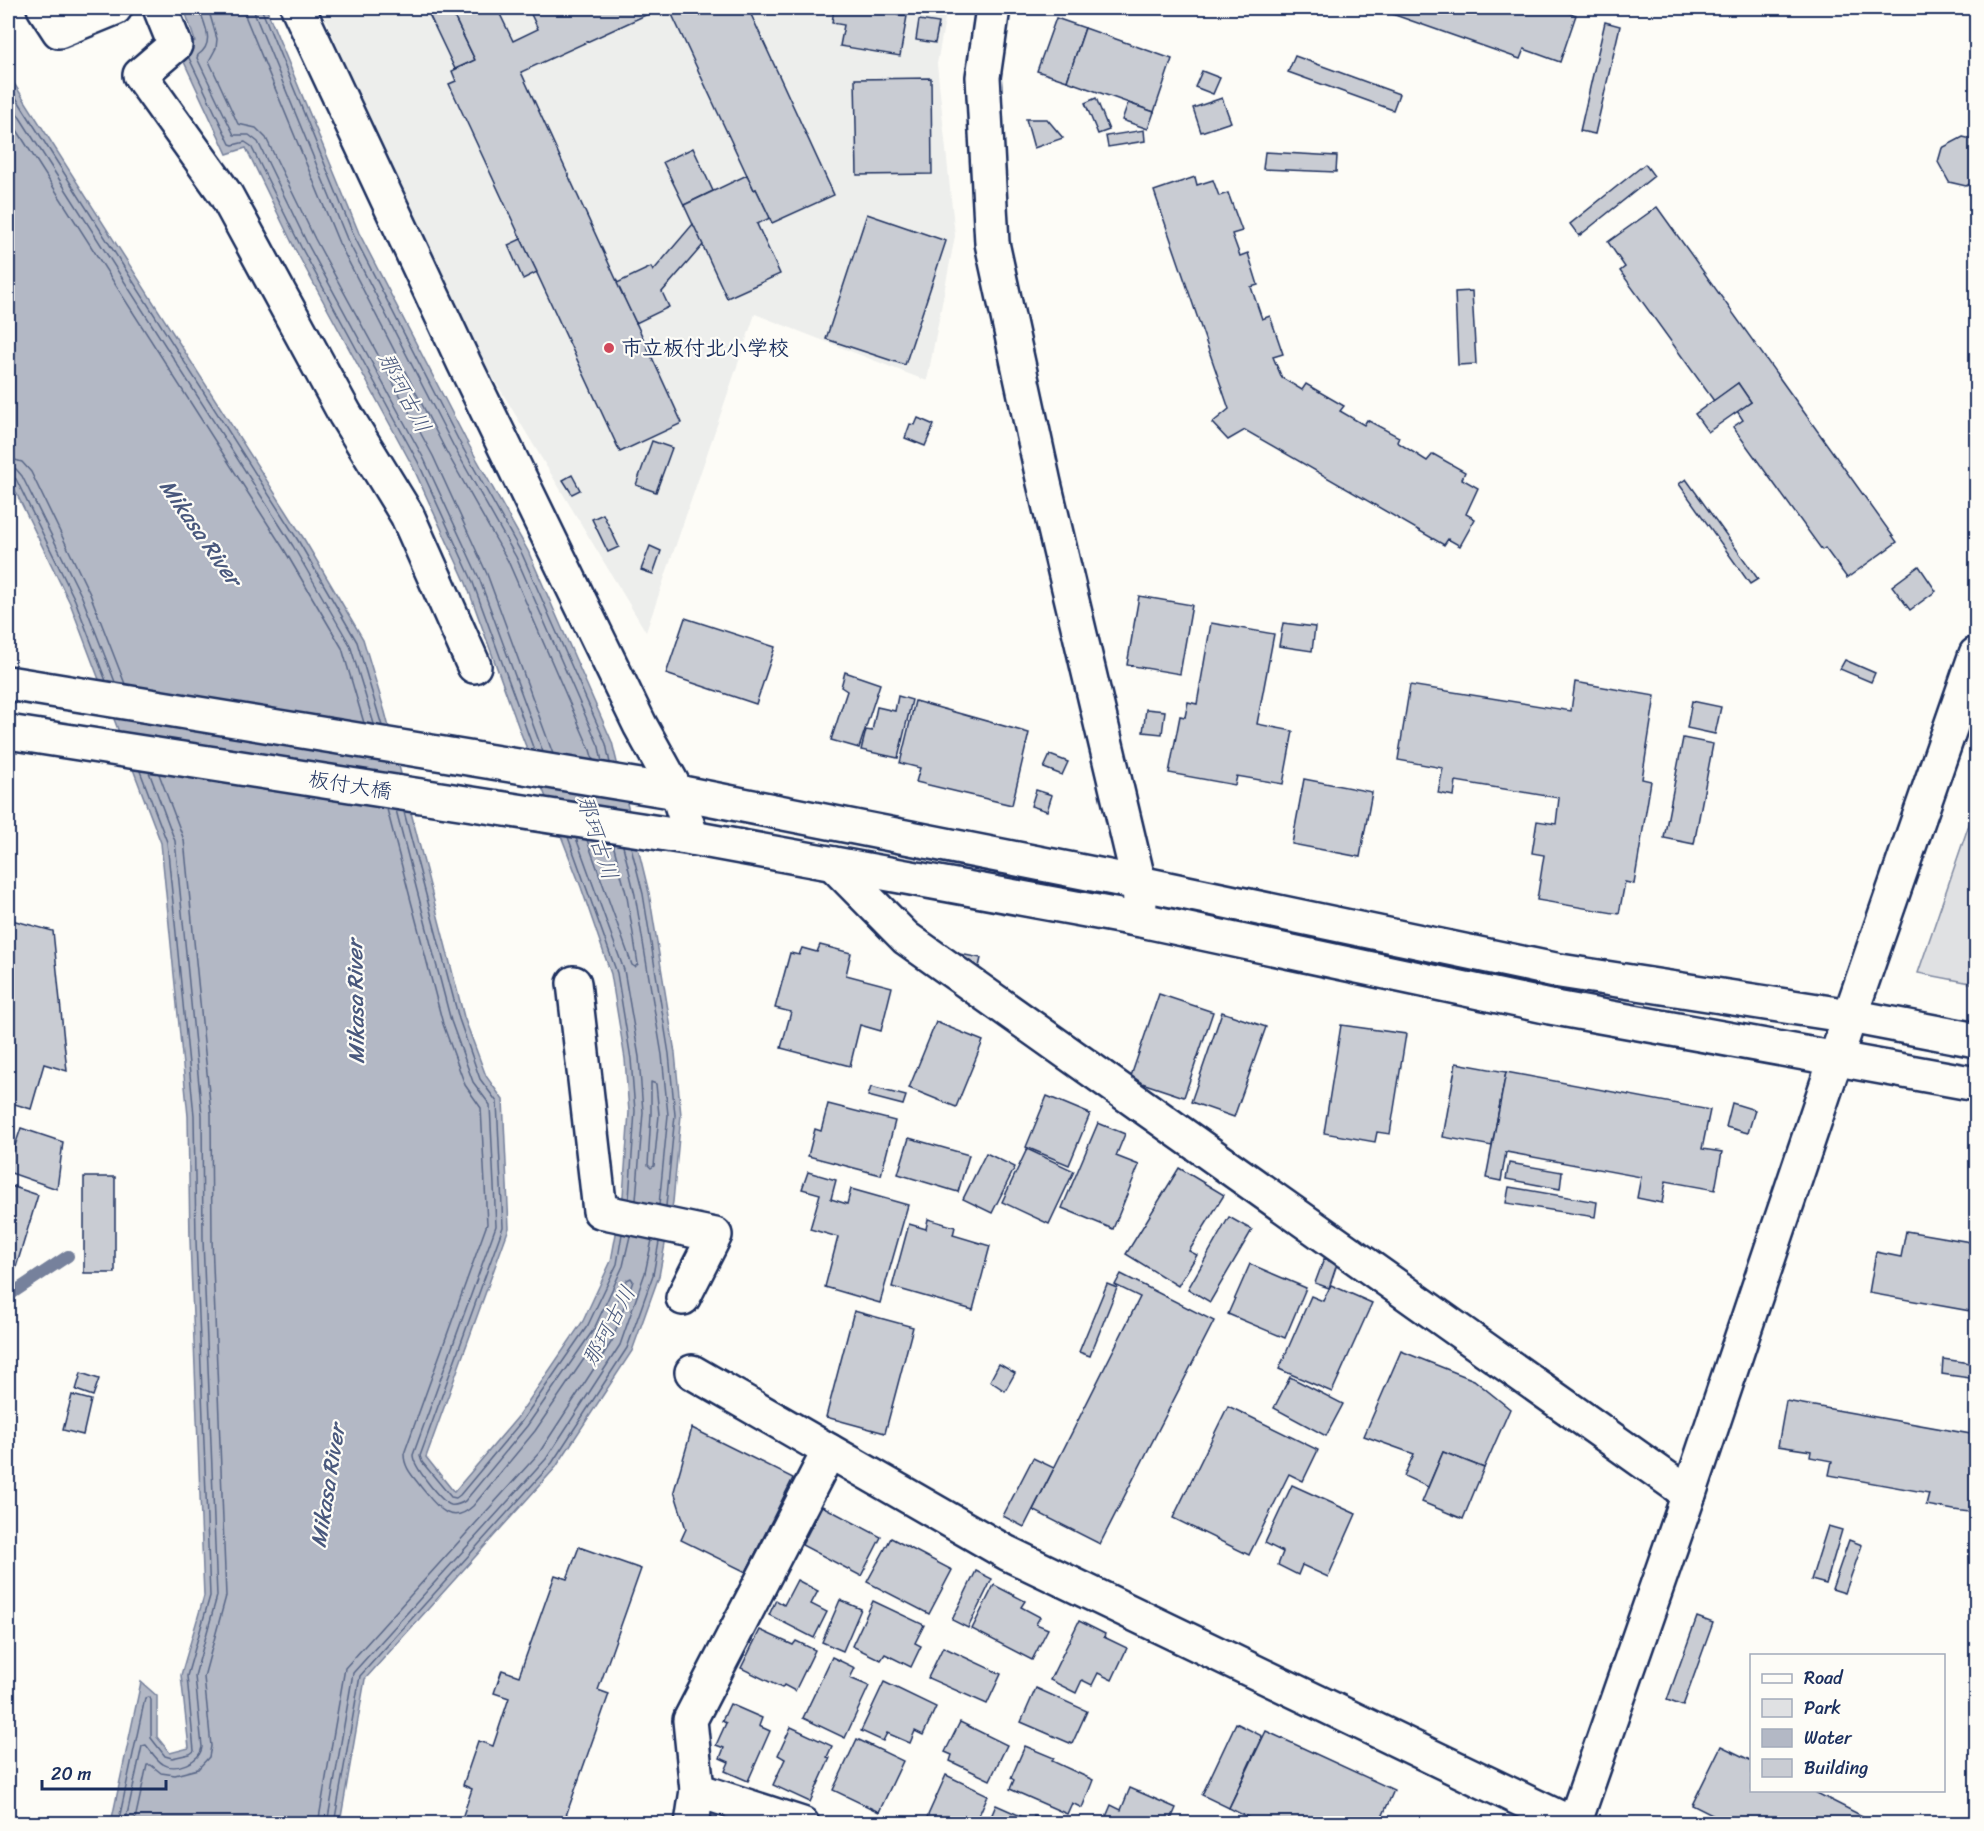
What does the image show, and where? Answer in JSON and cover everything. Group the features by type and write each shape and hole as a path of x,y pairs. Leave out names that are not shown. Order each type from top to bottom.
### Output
{"street":[{"path":"44,8 59,31 115,8"},
{"path":"159,8 175,45 140,75 226,195 345,414 407,515 474,666"},
{"path":"298,8 464,363 640,725 677,792 692,838"},
{"path":"993,8 984,77 992,243 1044,483 1138,883 1141,920"},
{"path":"692,1372 1007,1553 1573,1824 1689,1494 1835,1059 1977,654"},
{"path":"8,683 677,792 1138,883 1560,971 1850,1016 1977,1040"},
{"name":"板付大橋","path":"8,732 692,838 1141,920 1550,1007 1977,1084"},
{"path":"833,864 906,938 1689,1494"},
{"path":"574,983 600,1212 715,1235 683,1298"},
{"path":"692,1824 697,1790 690,1720 829,1451"},
{"path":"697,1790 802,1824"}],"shaded area":[{"name":"市立板付北小学校","path":"321,8 947,8 937,64 955,236 927,381 755,314 646,632 444,296"}],"green space":[{"path":"1976,804 1976,984 1918,973"}],"water":[{"path":"184,8 266,8 359,233 466,440 528,551 612,742 649,893 675,1053 681,1115 673,1202 659,1276 632,1351 556,1467 365,1679 340,1823 111,1823 141,1682 157,1696 157,1737 170,1753 189,1748 181,1675 204,1596 190,1240 188,1116 161,843 70,603 8,476 8,74 304,539 363,639 385,712 464,1017 486,1076 503,1100 509,1228 426,1457 454,1492 517,1418 583,1321 611,1261 623,1196 629,1112 625,1059 611,974 581,887 520,731 466,583 412,465 295,249 246,148 227,154 178,49 195,41"}],"building":[{"path":"426,8 450,8 475,60 455,69"},
{"path":"497,8 513,41 538,29 528,8 661,8 521,72 682,423 620,452 449,84 456,81 452,71 475,60 451,10"},
{"path":"669,8 748,8 834,195 772,223 756,189 754,190"},
{"path":"834,8 857,8 907,16 900,56 840,46 844,25 832,23"},
{"path":"1375,8 1555,8 1576,15 1560,62 1524,49 1520,59"},
{"path":"1056,18 1085,28 1067,81 1037,71"},
{"path":"919,20 939,23 935,43 916,40"},
{"path":"1605,22 1620,26 1595,134 1580,131"},
{"path":"1085,28 1172,59 1154,112 1067,81"},
{"path":"1295,56 1399,94 1393,110 1288,72"},
{"path":"1202,71 1220,78 1213,94 1195,87"},
{"path":"931,78 932,174 857,175 855,79"},
{"path":"1096,98 1109,130 1098,134 1085,103"},
{"path":"1222,98 1231,122 1201,132 1193,108"},
{"path":"1128,103 1154,112 1148,129 1122,120"},
{"path":"1026,119 1047,119 1063,138 1034,148"},
{"path":"1144,130 1145,141 1108,147 1106,136"},
{"path":"1963,137 1976,140 1976,181 1966,186 1949,182 1938,162 1942,148"},
{"path":"693,148 713,191 684,205 663,162"},
{"path":"1265,152 1337,156 1336,172 1263,169"},
{"path":"1645,164 1654,176 1579,236 1570,224"},
{"path":"747,175 770,218 757,224 780,274 727,298 684,205"},
{"path":"1195,177 1197,185 1213,180 1219,196 1228,193 1242,231 1232,234 1240,256 1248,253 1258,285 1251,287 1262,319 1270,316 1283,354 1273,357 1282,378 1302,390 1306,384 1344,406 1340,411 1364,425 1367,420 1399,437 1397,442 1427,461 1433,454 1465,472 1462,479 1478,488 1466,514 1475,519 1460,546 1448,539 1444,545 1245,430 1228,440 1212,423 1229,409 1154,191"},
{"path":"1657,207 1897,542 1847,578 1825,548 1822,550 1733,427 1743,420 1737,411 1751,402 1738,383 1714,401 1620,271 1625,267 1608,242"},
{"path":"867,214 946,241 905,365 826,339"},
{"path":"693,224 703,245 662,292 669,307 636,323 617,283 651,267 653,271"},
{"path":"521,239 537,272 523,279 508,245"},
{"path":"1472,291 1476,364 1458,365 1455,292"},
{"path":"1738,383 1751,402 1708,432 1695,414"},
{"path":"918,418 934,425 925,446 905,438 910,424 915,425"},
{"path":"652,441 672,448 656,492 636,485"},
{"path":"572,475 580,490 572,494 563,480"},
{"path":"1686,479 1758,579 1750,584 1679,484"},
{"path":"603,514 619,547 608,552 592,519"},
{"path":"650,546 661,551 653,574 641,570"},
{"path":"1919,566 1936,591 1910,610 1892,586"},
{"path":"1139,596 1192,605 1180,674 1127,665"},
{"path":"685,618 775,647 756,704 666,674"},
{"path":"1211,623 1274,634 1257,724 1293,731 1283,784 1237,776 1235,785 1169,773 1180,716 1185,717 1188,702 1197,704"},
{"path":"1283,623 1315,627 1312,651 1279,646"},
{"path":"1845,660 1875,673 1871,682 1840,669"},
{"path":"845,672 880,684 859,748 831,740 847,691 841,687"},
{"path":"1575,682 1655,696 1642,779 1651,781 1634,884 1625,882 1619,914 1537,900 1544,855 1532,853 1537,821 1556,824 1559,798 1456,781 1454,796 1438,793 1443,768 1398,760 1410,685 1571,711"},
{"path":"898,696 912,700 898,758 861,750 866,730 872,731 877,707 895,711"},
{"path":"915,701 1029,733 1012,805 916,782 920,768 900,763"},
{"path":"1692,701 1721,707 1715,734 1687,728"},
{"path":"1146,709 1165,711 1162,734 1143,732"},
{"path":"1683,738 1713,744 1694,844 1664,838"},
{"path":"1050,755 1068,762 1062,775 1044,768"},
{"path":"1304,779 1372,792 1360,857 1292,844"},
{"path":"1036,790 1052,795 1047,811 1031,806"},
{"path":"8,919 53,931 67,1071 44,1064 31,1109 8,1102"},
{"path":"820,945 851,953 846,975 892,987 881,1031 860,1025 850,1066 781,1048 791,1012 775,1008 790,953 799,955 802,948 817,952"},
{"path":"944,951 981,958 977,976"},
{"path":"1159,994 1213,1012 1184,1097 1130,1079"},
{"path":"1222,1012 1266,1027 1234,1117 1191,1102"},
{"path":"936,1022 983,1041 956,1107 909,1088"},
{"path":"1341,1025 1406,1034 1390,1134 1377,1132 1375,1142 1324,1133"},
{"path":"1456,1063 1506,1072 1492,1146 1443,1137"},
{"path":"1506,1072 1710,1110 1702,1149 1722,1152 1715,1190 1666,1181 1662,1203 1637,1198 1641,1177 1506,1152 1501,1181 1486,1178"},
{"path":"871,1087 906,1096 903,1105 868,1096"},
{"path":"1047,1096 1090,1114 1069,1165 1026,1147"},
{"path":"1732,1103 1755,1110 1748,1133 1726,1127"},
{"path":"828,1104 895,1121 881,1175 808,1156 815,1129 821,1131"},
{"path":"1098,1123 1125,1134 1116,1156 1139,1165 1113,1229 1062,1208"},
{"path":"21,1128 63,1142 57,1189 8,1172"},
{"path":"909,1138 969,1155 958,1192 898,1174"},
{"path":"1027,1149 1074,1171 1049,1224 1002,1202"},
{"path":"986,1153 1015,1167 992,1213 963,1199"},
{"path":"1509,1163 1562,1172 1560,1189 1506,1179"},
{"path":"1179,1168 1224,1195 1189,1251 1197,1255 1178,1286 1126,1254"},
{"path":"808,1172 836,1180 831,1199 847,1204 851,1189 908,1205 880,1303 825,1287 838,1237 810,1229 820,1194 802,1189"},
{"path":"84,1177 115,1177 115,1273 84,1273"},
{"path":"8,1185 38,1195 14,1274 8,1273"},
{"path":"1509,1187 1597,1202 1595,1217 1506,1203"},
{"path":"1229,1217 1252,1230 1210,1302 1188,1289"},
{"path":"928,1219 955,1227 953,1235 990,1246 973,1310 892,1287 909,1224 926,1229"},
{"path":"1906,1231 1976,1243 1976,1312 1869,1293 1876,1252 1901,1257"},
{"path":"1324,1259 1337,1264 1329,1288 1315,1283"},
{"path":"1250,1264 1306,1288 1285,1338 1228,1314"},
{"path":"1121,1274 1214,1321 1100,1544 1033,1510 1140,1297 1115,1285"},
{"path":"1107,1284 1117,1288 1090,1356 1079,1352"},
{"path":"1331,1285 1372,1303 1332,1392 1279,1369 1311,1296 1323,1301"},
{"path":"854,1311 913,1327 885,1433 826,1417"},
{"path":"1401,1351 1474,1380 1510,1409 1484,1468 1443,1452 1428,1487 1404,1476 1414,1454 1364,1436"},
{"path":"1943,1359 1976,1364 1976,1379 1942,1374"},
{"path":"999,1364 1015,1373 1005,1391 990,1381"},
{"path":"81,1373 99,1379 93,1396 76,1390"},
{"path":"1290,1377 1343,1404 1326,1436 1274,1408"},
{"path":"72,1395 91,1400 83,1435 63,1430"},
{"path":"1786,1401 1976,1435 1976,1500 1971,1499 1969,1512 1954,1510 1926,1505 1929,1493 1829,1475 1832,1461 1810,1457 1811,1451 1778,1446"},
{"path":"1228,1406 1318,1450 1303,1481 1289,1474 1249,1555 1173,1518"},
{"path":"692,1428 793,1478 746,1572 681,1540 686,1529 674,1491"},
{"path":"1443,1452 1484,1468 1463,1519 1422,1502"},
{"path":"1033,1458 1054,1468 1024,1527 1003,1516"},
{"path":"1292,1485 1356,1514 1328,1577 1302,1565 1298,1575 1278,1565 1283,1552 1265,1543"},
{"path":"822,1506 881,1537 861,1576 802,1545"},
{"path":"1828,1526 1842,1530 1826,1584 1811,1580"},
{"path":"891,1538 952,1570 929,1614 867,1582"},
{"path":"1849,1540 1862,1545 1845,1593 1832,1589"},
{"path":"579,1547 641,1569 598,1690 609,1694 563,1824 460,1824 472,1789 463,1785 478,1741 493,1746 509,1698 494,1693 502,1670 519,1676 555,1575 567,1579"},
{"path":"976,1571 992,1579 968,1628 952,1620"},
{"path":"797,1580 818,1591 811,1604 827,1612 814,1638 769,1615 776,1600 784,1605"},
{"path":"994,1585 1025,1601 1021,1607 1040,1617 1036,1624 1048,1629 1032,1660 972,1629"},
{"path":"840,1600 861,1609 843,1651 822,1642"},
{"path":"873,1601 924,1625 915,1643 921,1646 911,1667 885,1654 881,1660 852,1646"},
{"path":"1697,1617 1713,1623 1683,1706 1667,1700"},
{"path":"1079,1621 1127,1648 1112,1680 1098,1673 1092,1685 1082,1680 1076,1693 1050,1680"},
{"path":"760,1630 793,1645 796,1641 815,1650 795,1691 784,1685 782,1688 741,1668"},
{"path":"943,1647 1001,1674 987,1704 928,1678"},
{"path":"832,1657 855,1668 850,1678 869,1686 845,1738 803,1718"},
{"path":"884,1682 936,1707 923,1735 915,1731 910,1743 887,1733 883,1741 861,1731"},
{"path":"1036,1688 1087,1711 1072,1744 1021,1722"},
{"path":"730,1704 762,1718 759,1726 770,1731 748,1781 725,1771 729,1762 720,1758 724,1748 716,1745 726,1723 722,1721"},
{"path":"960,1722 1007,1745 990,1780 950,1761 952,1755 945,1752"},
{"path":"1236,1723 1262,1736 1229,1808 1202,1795"},
{"path":"791,1727 832,1746 827,1757 830,1758 810,1802 773,1785 785,1759 778,1755"},
{"path":"1266,1731 1394,1790 1379,1824 1261,1824 1229,1808"},
{"path":"857,1739 903,1761 879,1812 833,1790"},
{"path":"1025,1746 1054,1758 1052,1761 1093,1780 1082,1808 1072,1803 1067,1814 1010,1789 1014,1780 1011,1778"},
{"path":"1721,1746 1750,1760 1750,1792 1815,1792 1878,1824 1730,1824 1692,1805"},
{"path":"946,1775 988,1795 975,1824 924,1824"},
{"path":"1130,1788 1176,1808 1169,1824 1103,1824 1111,1805 1121,1810"},
{"path":"996,1805 1032,1821 1034,1816 1048,1824 988,1824"}],"waterway":[{"path":"8,1296 68,1256"}],"place":[{"name":"市立板付北小学校","path":"609,348"}],"water label":[{"name":"那珂古川","path":"405,392"},
{"name":"Mikasa River","path":"201,532"},
{"name":"那珂古川","path":"598,837"},
{"name":"Mikasa River","path":"355,1002"},
{"name":"那珂古川","path":"608,1326"},
{"name":"Mikasa River","path":"327,1486"}]}
